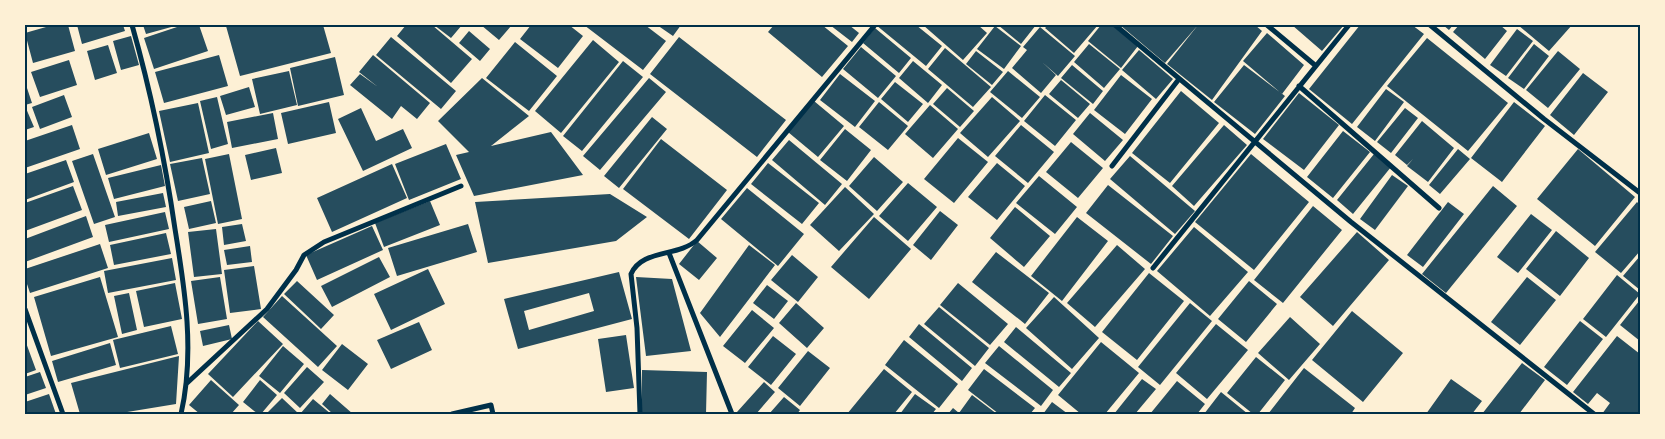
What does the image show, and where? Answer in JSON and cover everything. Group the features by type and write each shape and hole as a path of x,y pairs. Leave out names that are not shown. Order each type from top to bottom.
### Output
{"street":[{"path":"132,25 164,153 183,278 187,313 186,384 181,414"},
{"path":"640,414 637,328 631,274 639,262 688,248 697,240 875,25"},
{"path":"1115,25 1351,222 1594,414"},
{"path":"1267,25 1316,66"},
{"path":"1153,268 1349,25"},
{"path":"1430,25 1544,119 1640,193"},
{"path":"1112,166 1179,79"},
{"path":"1299,86 1439,208"},
{"path":"186,384 267,308 296,270 304,255 324,242 461,186"},
{"path":"669,253 732,414"},
{"path":"25,308 64,414"},
{"path":"452,414 491,405 493,414"}],"building":[{"path":"53,25 68,25 75,51 33,63 25,33"},
{"path":"77,25 123,25 125,31 82,44"},
{"path":"143,25 175,25 175,26 146,34"},
{"path":"183,25 199,25 208,51 154,69 144,38"},
{"path":"323,25 331,53 240,76 226,26"},
{"path":"406,25 432,25 472,59 451,83 397,36"},
{"path":"434,25 462,25 451,38"},
{"path":"481,25 510,25 511,26 499,40"},
{"path":"531,25 569,25 583,36 558,68 520,39"},
{"path":"584,25 645,25 666,41 643,70"},
{"path":"657,25 681,25 673,36"},
{"path":"774,25 822,25 848,46 822,77 768,32"},
{"path":"830,25 849,25 859,33 852,42"},
{"path":"876,25 916,25 942,46 926,66"},
{"path":"923,25 978,25 987,33 963,60"},
{"path":"998,25 1036,25 1021,44"},
{"path":"1048,25 1098,25 1074,53 1045,28"},
{"path":"1101,25 1112,25 1138,46 1121,68 1088,41"},
{"path":"1120,25 1198,25 1165,63"},
{"path":"1198,25 1255,25 1262,31 1212,100 1167,64"},
{"path":"1292,25 1344,25 1322,51"},
{"path":"1360,25 1412,25 1424,34 1352,124 1309,89"},
{"path":"1443,25 1453,25 1449,30"},
{"path":"1459,25 1500,25 1507,31 1485,59 1453,32"},
{"path":"1518,25 1572,25 1549,51"},
{"path":"995,26 1021,46 1004,69 977,49"},
{"path":"1040,27 1075,56 1058,76 1042,62 1056,75 1041,93 1012,68 1027,50 1023,47"},
{"path":"875,28 911,58 899,73 863,43"},
{"path":"1517,29 1533,41 1506,76 1490,65"},
{"path":"469,31 490,49 480,61 459,43"},
{"path":"1267,33 1304,65 1282,94 1243,61"},
{"path":"131,36 139,65 121,70 113,41"},
{"path":"391,37 456,91 441,109 376,55"},
{"path":"679,37 786,120 757,157 650,74"},
{"path":"1427,38 1508,103 1468,151 1387,86"},
{"path":"593,40 619,62 561,133 535,111"},
{"path":"515,42 557,76 529,111 486,78"},
{"path":"1089,44 1120,69 1104,88 1074,62"},
{"path":"1534,44 1549,56 1524,89 1508,78"},
{"path":"108,45 117,73 95,80 87,51"},
{"path":"861,47 896,76 878,98 843,69"},
{"path":"945,48 991,87 973,107 928,69"},
{"path":"1139,50 1173,79 1156,99 1122,70"},
{"path":"976,51 1003,72 992,85 966,64"},
{"path":"1558,51 1580,69 1548,108 1526,90"},
{"path":"219,55 228,86 164,103 155,72"},
{"path":"373,55 430,103 417,119 401,106 392,119 350,85 360,74 378,87 359,72"},
{"path":"335,57 344,95 298,106 290,68"},
{"path":"69,60 77,85 40,97 31,72"},
{"path":"623,61 643,77 582,151 563,136"},
{"path":"913,61 942,85 928,103 899,78"},
{"path":"1072,65 1103,91 1093,104 1061,78"},
{"path":"1244,65 1285,96 1255,134 1214,102"},
{"path":"289,71 297,105 260,114 252,79"},
{"path":"1008,71 1040,97 1022,118 990,92"},
{"path":"1583,73 1608,92 1574,135 1550,115"},
{"path":"840,74 875,101 855,127 820,100"},
{"path":"1121,75 1152,99 1125,134 1094,110"},
{"path":"482,78 529,116 491,146 551,132 583,175 474,196 456,155 469,152 438,121"},
{"path":"649,78 666,92 600,170 583,156"},
{"path":"1061,80 1090,104 1078,118 1049,94"},
{"path":"25,82 32,103 25,105"},
{"path":"895,82 923,104 908,122 881,99"},
{"path":"249,87 255,107 226,115 220,96"},
{"path":"947,88 974,111 960,127 933,104"},
{"path":"1386,89 1404,102 1375,141 1357,127"},
{"path":"1181,91 1219,123 1170,183 1132,153"},
{"path":"1299,93 1339,125 1304,170 1263,139"},
{"path":"64,95 72,117 40,129 32,107"},
{"path":"1045,95 1076,120 1055,146 1024,121"},
{"path":"217,97 228,144 211,149 200,101"},
{"path":"992,97 1020,121 988,157 960,133"},
{"path":"814,101 844,126 818,157 788,132"},
{"path":"329,102 336,133 288,144 281,113"},
{"path":"879,102 908,126 888,150 859,127"},
{"path":"1514,102 1545,126 1502,182 1471,158"},
{"path":"198,103 209,153 170,162 159,111"},
{"path":"930,105 958,129 933,158 905,134"},
{"path":"25,106 34,127 25,130"},
{"path":"361,108 376,141 403,129 412,148 363,171 338,119"},
{"path":"1405,108 1418,118 1391,153 1377,142"},
{"path":"273,113 278,139 232,148 227,122"},
{"path":"1090,113 1123,140 1105,161 1073,134"},
{"path":"652,117 667,129 619,188 604,176"},
{"path":"1422,121 1454,148 1428,182 1407,166 1413,159 1407,165 1395,155"},
{"path":"72,125 80,149 25,168 25,141"},
{"path":"1021,125 1054,152 1028,183 995,156"},
{"path":"1224,125 1247,145 1194,206 1172,186"},
{"path":"845,129 871,150 847,181 820,160"},
{"path":"1343,131 1370,152 1333,198 1307,177"},
{"path":"149,133 157,159 106,175 98,149"},
{"path":"958,138 988,162 954,203 924,179"},
{"path":"661,139 727,190 689,239 623,189"},
{"path":"789,140 842,184 825,205 772,160"},
{"path":"1071,142 1103,168 1078,198 1046,172"},
{"path":"446,144 461,179 409,200 395,164"},
{"path":"276,148 282,173 251,180 245,155"},
{"path":"1458,149 1470,159 1440,194 1429,185"},
{"path":"1578,149 1635,197 1595,246 1537,199"},
{"path":"93,154 115,217 94,224 72,161"},
{"path":"229,154 242,219 218,224 205,159"},
{"path":"1251,154 1309,202 1254,270 1195,222"},
{"path":"1374,154 1391,167 1353,214 1337,200"},
{"path":"1130,156 1195,211 1175,234 1110,179"},
{"path":"874,157 903,182 877,211 849,186"},
{"path":"202,158 210,194 178,201 170,164"},
{"path":"66,160 74,182 25,200 25,174"},
{"path":"768,163 819,203 802,224 751,184"},
{"path":"997,163 1025,186 997,220 968,197"},
{"path":"392,164 407,198 332,232 317,198"},
{"path":"161,165 165,186 114,199 108,178"},
{"path":"1392,175 1408,186 1375,230 1360,219"},
{"path":"1039,176 1077,207 1055,234 1016,203"},
{"path":"908,183 937,207 908,241 879,216"},
{"path":"1108,185 1173,236 1151,264 1086,213"},
{"path":"73,186 82,210 25,231 25,203"},
{"path":"1493,186 1517,206 1446,293 1422,274"},
{"path":"845,187 874,214 839,251 810,225"},
{"path":"747,188 804,234 778,266 721,219"},
{"path":"163,193 166,207 118,216 116,202"},
{"path":"610,194 647,217 616,241 488,263 475,202"},
{"path":"211,201 216,223 189,229 184,207"},
{"path":"430,201 440,225 384,247 375,223"},
{"path":"1448,202 1464,214 1423,267 1407,255"},
{"path":"1637,202 1640,205 1640,251 1621,273 1595,252"},
{"path":"1313,206 1342,230 1283,303 1254,280"},
{"path":"1015,207 1050,236 1024,267 990,238"},
{"path":"940,211 958,225 931,260 913,245"},
{"path":"165,212 169,229 109,242 105,225"},
{"path":"1531,214 1552,230 1518,273 1497,257"},
{"path":"86,216 93,237 25,262 25,239"},
{"path":"874,217 911,249 869,299 831,267"},
{"path":"1077,217 1108,241 1062,301 1031,276"},
{"path":"242,224 246,241 224,245 222,227"},
{"path":"468,224 477,252 397,276 388,248"},
{"path":"372,226 383,250 317,280 306,255"},
{"path":"1194,227 1248,272 1210,316 1157,271"},
{"path":"216,229 222,274 194,277 188,232"},
{"path":"1556,231 1589,258 1560,296 1526,269"},
{"path":"1357,232 1389,260 1333,326 1300,297"},
{"path":"166,233 171,254 114,265 110,245"},
{"path":"697,241 717,258 699,280 679,264"},
{"path":"100,244 108,268 30,293 25,278 25,269"},
{"path":"749,245 775,265 720,337 700,313"},
{"path":"1117,245 1145,269 1095,327 1067,303"},
{"path":"250,246 252,262 227,265 224,250"},
{"path":"996,252 1049,293 1025,324 972,282"},
{"path":"792,255 818,277 798,302 771,280"},
{"path":"1640,256 1640,290 1623,276"},
{"path":"379,257 390,277 332,307 321,286"},
{"path":"172,258 176,280 108,293 104,271"},
{"path":"254,266 261,309 230,313 224,270"},
{"path":"428,269 445,304 391,330 374,294"},
{"path":"619,272 632,319 518,349 504,299","holes":["589,293 594,311 529,330 524,311"]},
{"path":"1149,273 1184,301 1137,360 1102,332"},
{"path":"1617,275 1640,294 1606,337 1583,319"},
{"path":"100,277 118,337 51,356 34,297"},
{"path":"220,277 227,319 198,324 191,281"},
{"path":"636,277 672,279 691,351 646,356"},
{"path":"1527,277 1556,300 1520,345 1491,322"},
{"path":"297,281 334,315 321,329 284,294"},
{"path":"1249,281 1277,304 1246,342 1218,319"},
{"path":"175,283 182,319 144,327 136,291"},
{"path":"958,283 1008,324 990,345 940,305"},
{"path":"767,285 788,301 774,319 753,303"},
{"path":"129,293 137,330 122,334 114,296"},
{"path":"282,296 337,346 318,367 263,317"},
{"path":"1054,297 1099,338 1072,369 1026,328"},
{"path":"1640,300 1640,341 1620,325"},
{"path":"796,303 824,328 807,348 779,323"},
{"path":"1190,303 1212,321 1160,385 1138,367"},
{"path":"939,307 989,348 975,366 924,324"},
{"path":"752,310 774,328 745,363 723,346"},
{"path":"1352,311 1403,353 1363,402 1312,360"},
{"path":"1290,317 1320,344 1289,380 1258,353"},
{"path":"258,321 283,344 233,397 208,374"},
{"path":"1580,321 1603,339 1567,385 1544,367"},
{"path":"419,322 432,350 391,369 377,340"},
{"path":"919,324 972,368 962,381 909,337"},
{"path":"1216,324 1248,350 1207,399 1176,373"},
{"path":"229,325 232,339 203,346 200,331"},
{"path":"171,326 178,354 120,368 113,340"},
{"path":"1016,327 1071,373 1059,387 1004,342"},
{"path":"626,335 634,388 606,392 598,339"},
{"path":"773,336 796,354 771,385 748,367"},
{"path":"1617,336 1640,354 1640,414 1602,414 1610,403 1597,393 1588,404 1573,392"},
{"path":"25,340 36,370 25,374"},
{"path":"904,340 958,384 939,408 885,365"},
{"path":"1101,342 1139,373 1105,414 1081,414 1058,395"},
{"path":"110,343 116,365 58,382 52,361"},
{"path":"342,344 368,364 348,390 322,370"},
{"path":"283,346 304,364 280,393 259,376"},
{"path":"999,346 1053,390 1041,406 985,363"},
{"path":"808,351 830,368 800,406 778,388"},
{"path":"179,356 176,404 115,414 80,414 71,383"},
{"path":"1256,357 1285,380 1258,414 1253,414 1227,393"},
{"path":"1522,363 1545,380 1519,414 1482,414"},
{"path":"307,367 324,382 300,408 284,393"},
{"path":"1304,368 1355,408 1351,414 1268,414"},
{"path":"884,369 912,392 894,414 847,414"},
{"path":"984,369 1035,408 1030,414 999,414 968,390"},
{"path":"642,370 707,372 706,414 642,414"},
{"path":"40,372 46,388 25,395 25,377"},
{"path":"1142,379 1156,389 1135,414 1114,414"},
{"path":"1451,379 1482,401 1472,414 1426,414"},
{"path":"211,380 239,405 231,414 200,414 189,405"},
{"path":"260,380 277,395 261,414 258,414 243,402"},
{"path":"1177,381 1205,404 1197,414 1150,414"},
{"path":"764,382 775,392 756,414 739,414 737,412"},
{"path":"1221,392 1248,414 1204,414"},
{"path":"49,394 56,414 25,414 25,402"},
{"path":"330,394 353,414 333,414 322,404"},
{"path":"915,394 936,409 932,414 900,414"},
{"path":"972,395 997,414 948,414 953,408 959,413"},
{"path":"784,397 800,410 797,414 769,414"},
{"path":"282,398 299,414 266,414"},
{"path":"313,399 331,414 300,414"},
{"path":"1052,402 1068,414 1043,414"}]}
